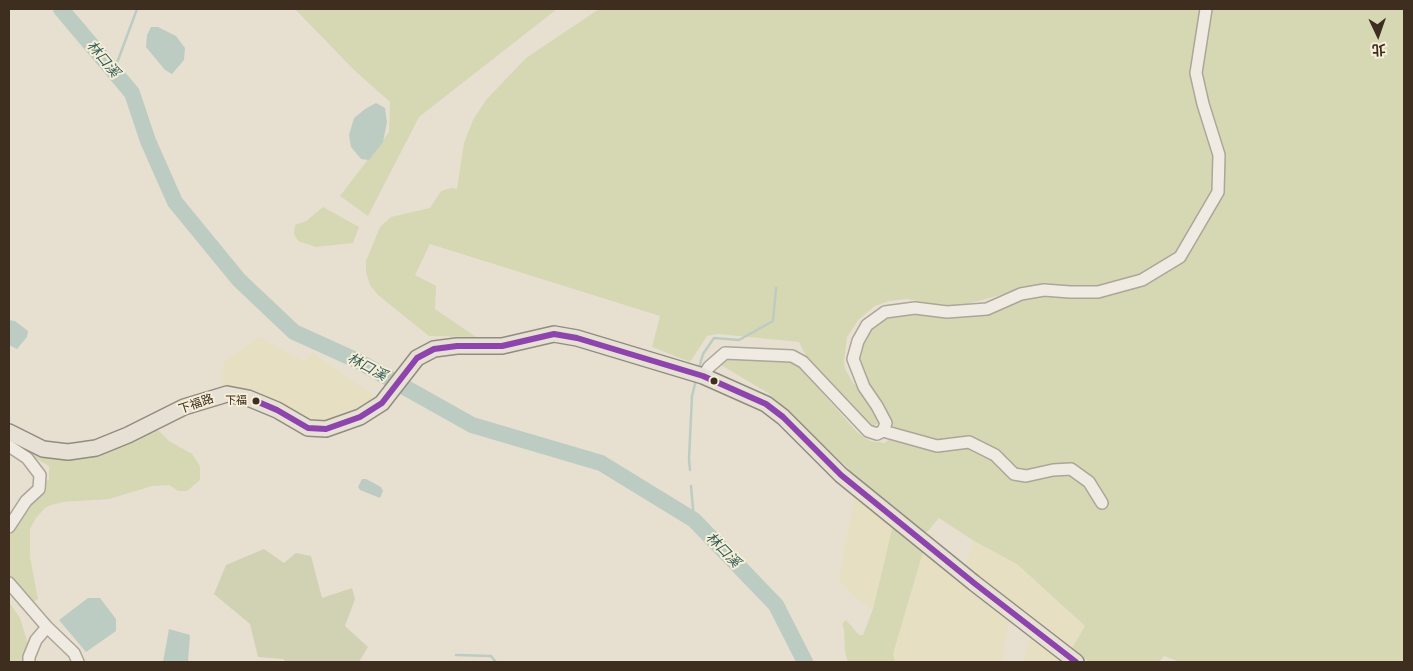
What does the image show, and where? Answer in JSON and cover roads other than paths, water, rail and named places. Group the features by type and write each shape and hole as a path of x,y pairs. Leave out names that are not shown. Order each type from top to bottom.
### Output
{"main road":[{"name":"下福路","path":"9,432 44,449 68,452 96,448 128,435 184,407 226,394 248,398 277,410 308,428 326,429 360,417 382,403 417,358 434,349 457,346 502,346 554,334 576,338 703,376"},
{"path":"703,376 733,388 772,408 842,475 974,583 1076,662"}],"street":[{"path":"883,431 886,423 864,387 853,359 858,341 867,325 885,312 915,308 947,312 987,309 1021,294 1044,290 1098,292 1142,280 1180,257 1218,192 1219,155 1203,104 1196,72 1206,9"},
{"path":"703,376 708,368 725,353 792,356 803,362 868,431 877,434 883,431 937,446 969,442 995,455 1014,474 1026,476 1053,470 1071,470 1089,482 1102,503"},
{"path":"9,446 26,458 40,475 39,490 26,501 9,526"},
{"path":"9,583 47,627 74,653 78,662"},
{"path":"29,662 29,657 36,640 47,627"}],"waterway":[{"name":"林口溪","path":"61,9 132,93 148,141 175,202 239,280 294,332 358,361 472,425 601,463 694,520 776,605 805,662"},
{"path":"114,71 137,9"},
{"path":"699,368 703,354 714,338 739,340 773,321 776,288"},
{"path":"690,470 692,396 696,380"},
{"path":"691,486 694,520"},
{"path":"456,655 491,656 496,662"}],"place":[{"name":"下福","path":"256,401"}]}
